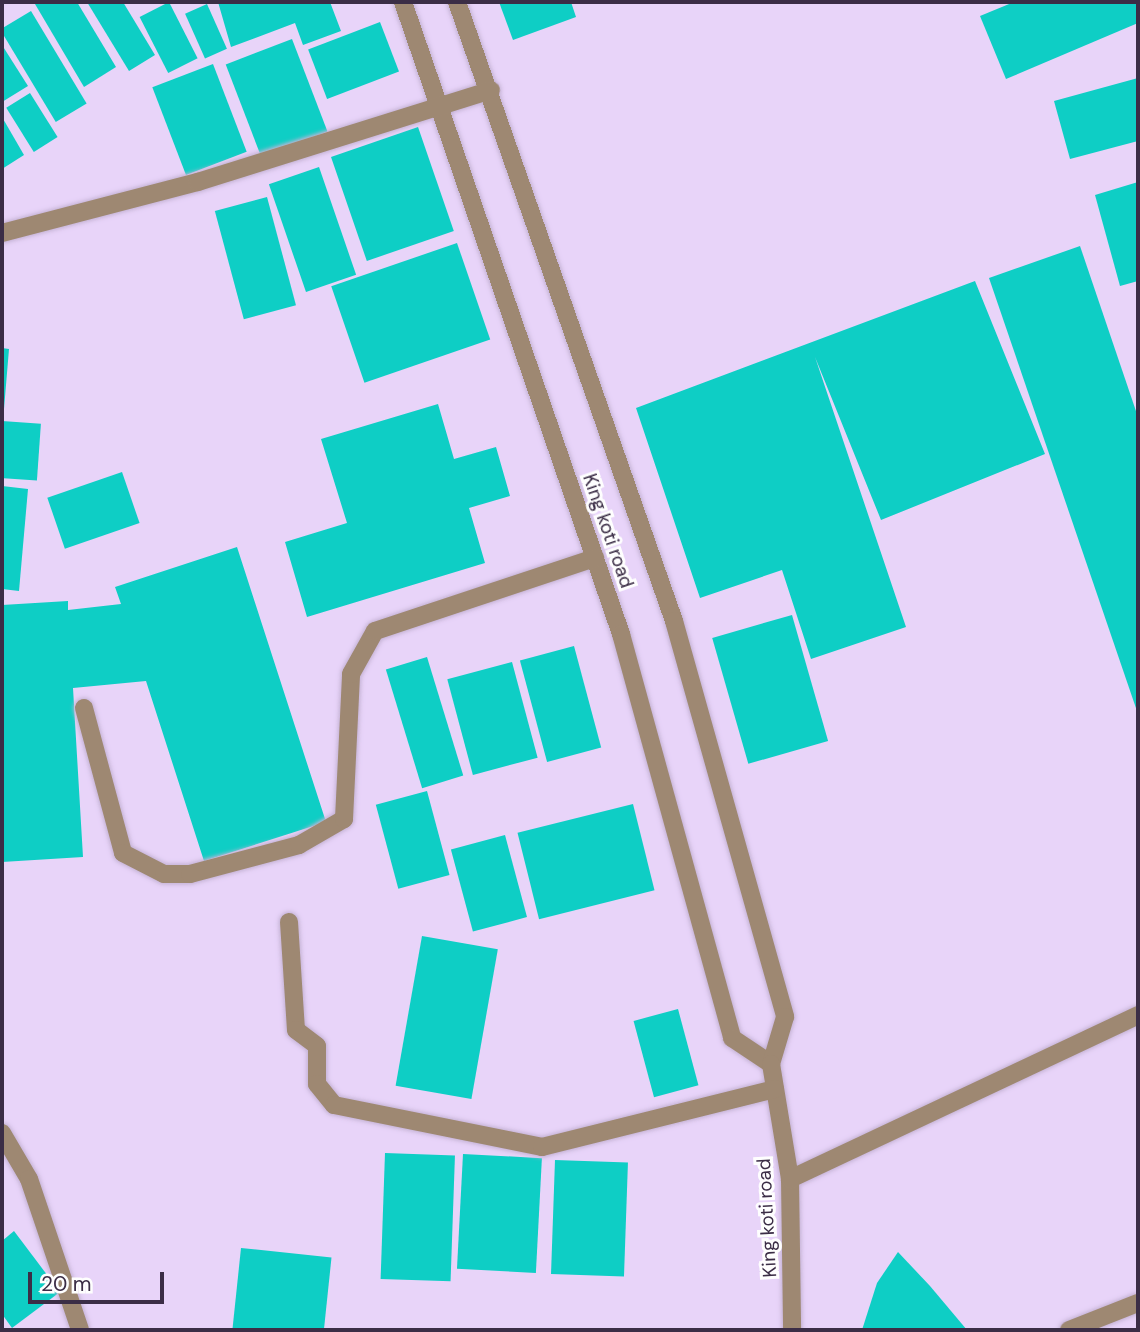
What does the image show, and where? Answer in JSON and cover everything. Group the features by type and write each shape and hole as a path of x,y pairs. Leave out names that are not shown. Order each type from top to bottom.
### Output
{"street":[{"name":"King koti road","path":"403,2 442,108 595,558 732,1038 771,1064"},
{"name":"King koti road","path":"457,2 491,90 674,621 785,1017 771,1064 790,1179 792,1330"},
{"path":"2,233 442,108 491,90"},
{"path":"84,708 123,853 164,874 190,874 299,845 344,819 351,674 375,631 595,558"},
{"path":"289,922 294,1020 317,1046 317,1084 334,1105 542,1147 775,1089"},
{"path":"790,1179 1138,1014"},
{"path":"2,1133 29,1179 80,1330"},
{"path":"1069,1330 1138,1303"}],"building":[{"path":"77,2 116,67 84,87 35,4"},
{"path":"87,2 123,2 155,55 129,71"},
{"path":"169,2 198,58 168,73 140,17"},
{"path":"218,2 330,2 341,31 303,45 295,23 231,47"},
{"path":"499,2 571,2 576,17 513,40"},
{"path":"1014,2 1138,2 1138,23 1006,79 980,16"},
{"path":"207,4 227,49 205,59 185,14"},
{"path":"31,11 87,104 56,122 2,33 2,28"},
{"path":"380,22 399,71 327,99 308,50"},
{"path":"292,39 327,131 261,157 226,64"},
{"path":"2,45 28,86 2,102"},
{"path":"213,64 247,152 186,175 152,87"},
{"path":"1138,78 1138,141 1070,159 1054,101"},
{"path":"30,93 58,137 34,152 6,108"},
{"path":"2,117 24,155 2,169"},
{"path":"418,127 454,231 367,261 331,157"},
{"path":"319,167 356,275 306,292 269,184"},
{"path":"1138,182 1138,281 1120,286 1095,195"},
{"path":"267,197 296,305 244,319 215,211"},
{"path":"457,243 490,339 364,383 331,286"},
{"path":"1080,246 1138,417 1138,714 989,278"},
{"path":"975,281 1045,454 881,520 815,357 906,627 811,659 782,570 700,598 636,408"},
{"path":"2,348 9,349 4,409 2,409"},
{"path":"438,404 454,459 496,447 510,496 469,508 485,563 307,617 285,542 347,523 321,439"},
{"path":"2,421 41,424 37,481 2,478"},
{"path":"122,472 140,523 65,549 47,498"},
{"path":"2,486 28,489 19,591 2,589"},
{"path":"237,547 326,822 204,861 146,681 73,688 83,857 2,862 2,605 68,601 68,610 121,604 115,587"},
{"path":"792,615 828,741 748,764 712,638"},
{"path":"574,646 601,747 547,762 520,660"},
{"path":"427,657 463,776 422,788 386,670"},
{"path":"512,662 538,758 473,775 447,679"},
{"path":"427,791 450,875 398,889 376,805"},
{"path":"633,804 655,890 539,919 518,833"},
{"path":"505,835 527,917 473,932 451,849"},
{"path":"422,936 498,949 471,1099 396,1086"},
{"path":"678,1009 698,1085 654,1097 634,1021"},
{"path":"385,1153 455,1155 451,1281 381,1279"},
{"path":"463,1154 542,1158 536,1273 457,1269"},
{"path":"555,1160 628,1163 624,1276 551,1274"},
{"path":"14,1231 60,1292 12,1328 2,1314 2,1241"},
{"path":"241,1248 332,1258 324,1330 232,1330"},
{"path":"898,1252 967,1330 862,1330 877,1283"}]}
